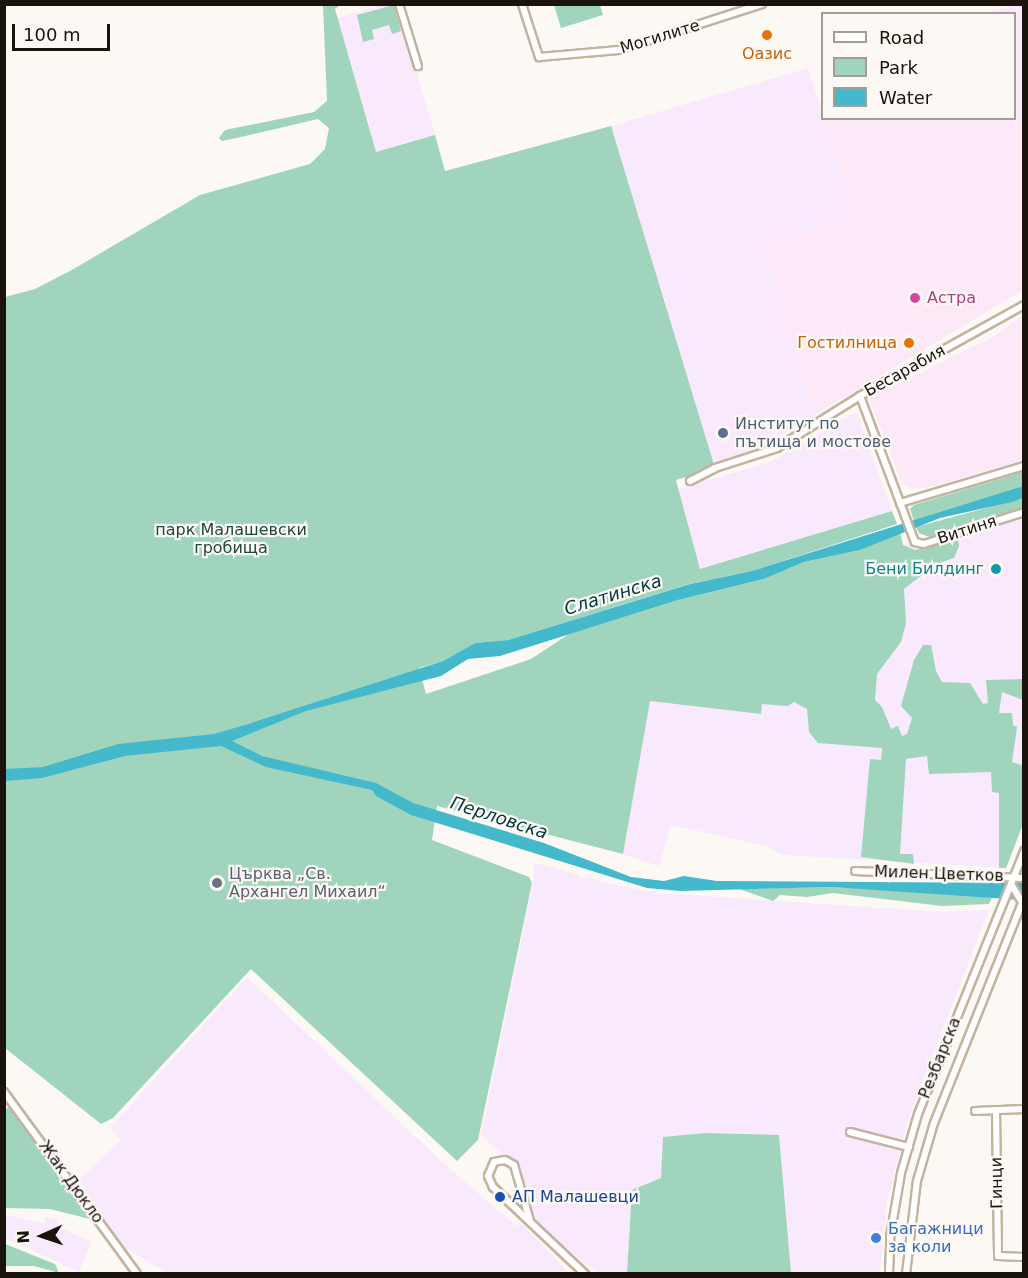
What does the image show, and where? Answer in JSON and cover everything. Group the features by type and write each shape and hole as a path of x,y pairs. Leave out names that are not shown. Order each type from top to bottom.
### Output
{"street":[{"path":"399,4 418,66"},
{"name":"Могилите","path":"522,4 539,57 619,50 762,4"},
{"name":"Бесарабия","path":"690,481 715,468 777,448 860,396 1023,304"},
{"name":"Витиня","path":"860,396 911,536 924,544 1023,512"},
{"path":"900,503 1023,466"},
{"name":"Резбарска","path":"889,1274 890,1237 909,1147 1023,851"},
{"name":"Милен Цветков","path":"855,871 1012,880 1023,878"},
{"name":"Милен Цветков","path":"1012,880 1023,902"},
{"name":"Резбарска","path":"906,1274 917,1181 934,1123 1023,902"},
{"name":"Жак Дюкло","path":"4,1092 137,1274"},
{"path":"975,1111 1023,1108"},
{"name":"Гинци","path":"996,1110 998,1256 1023,1257"},
{"path":"850,1132 909,1147"},
{"path":"530,1221 514,1165 506,1160 494,1162 489,1170 490,1182 530,1221 585,1274"}],"shaded area":[{"path":"382,5 397,5 435,135 376,152 337,18"},
{"path":"1023,5 1023,290 815,415 764,248 855,216 824,120 1016,120 1016,12 991,12"},
{"path":"808,68 821,109 821,120 825,120 855,216 764,248 815,415 753,452 713,463 611,126"},
{"path":"1023,315 1023,460 930,487 913,489 902,483 869,398 994,336"},
{"path":"857,413 892,511 700,570 679,489 770,462"},
{"path":"1023,507 1023,824 1006,868 783,855 766,846 671,825 659,866 623,854 649,701 760,714 762,704 881,552"},
{"path":"534,862 605,883 660,893 943,912 989,910 908,1119 887,1202 880,1273 791,1273 779,1135 705,1133 664,1137 661,1178 632,1191 627,1274 597,1273 535,1222 523,1174 481,1135 534,878"},
{"path":"247,977 439,1159 516,1226 520,1222 569,1273 167,1273 113,1240 73,1185 121,1140 110,1128"},
{"path":"5,1215 44,1223 46,1217 58,1219 57,1226 91,1242 79,1272 5,1238"}],"green space":[{"name":"парк Малашевски гробища","path":"323,5 340,5 335,9 376,152 435,135 445,171 611,126 715,468 676,480 700,569 892,511 897,524 752,571 689,584 508,640 475,643 443,661 419,668 426,694 531,659 569,634 678,600 764,579 804,562 860,550 900,532 903,545 915,550 958,540 959,546 954,558 936,564 904,589 906,623 901,642 877,674 875,700 882,707 891,729 898,726 902,736 907,734 912,718 901,706 914,660 923,645 931,645 936,671 942,682 970,683 983,704 988,703 986,680 1023,679 1023,700 1002,692 999,713 1012,713 1013,725 1017,727 1012,762 1024,766 1023,824 1006,868 999,868 999,793 992,792 991,772 929,774 927,756 906,759 900,854 913,854 914,864 861,857 870,759 881,760 882,748 818,743 809,732 807,709 794,702 788,706 762,704 761,714 650,701 623,854 437,806 432,840 529,877 532,883 478,1140 457,1161 251,969 113,1118 101,1124 5,1048 5,297 35,289 70,271 200,195 310,164 325,149 329,128 318,119 222,141 219,138 225,130 314,112 327,101"},
{"path":"394,5 401,31 392,34 389,25 372,30 374,39 363,42 357,15"},
{"path":"554,5 600,5 603,15 561,28"},
{"path":"1023,472 1023,486 914,521 910,509 914,505"},
{"path":"1023,498 1023,507 929,537 919,533 916,527"},
{"path":"832,887 932,891 992,898 989,904 942,906 833,893 807,897 780,895 773,901 739,889"},
{"path":"10,1106 94,1220 50,1209 5,1208 4,1111"},
{"path":"705,1133 779,1135 791,1273 627,1273 632,1190 661,1178 663,1137"},
{"path":"5,1244 55,1264 59,1273 34,1266 5,1266"}],"water":[{"path":"1023,486 1023,498 1012,502 940,518 860,550 804,562 764,579 678,600 500,656 468,659 441,676 306,711 232,741 262,756 376,783 413,803 544,843 631,877 664,881 684,876 717,881 1023,883 1023,900 832,887 680,891 647,888 411,815 376,796 372,790 266,767 221,746 125,756 42,778 5,781 5,769 43,767 118,744 214,734 443,661 475,643 508,640 690,584 752,571"}],"place":[{"name":"Оазис","path":"767,35"},
{"name":"Астра","path":"915,298"},
{"name":"Гостилница","path":"909,343"},
{"name":"Институт по пътища и мостове","path":"723,433"},
{"name":"Бени Билдинг","path":"996,569"},
{"name":"Църква „Св. Архангел Михаил“","path":"217,883"},
{"name":"АП Малашевци","path":"500,1197"},
{"name":"Багажници за коли","path":"876,1238"}],"water label":[{"name":"Слатинска","path":"613,595"},
{"name":"Перловска","path":"499,818"}]}
